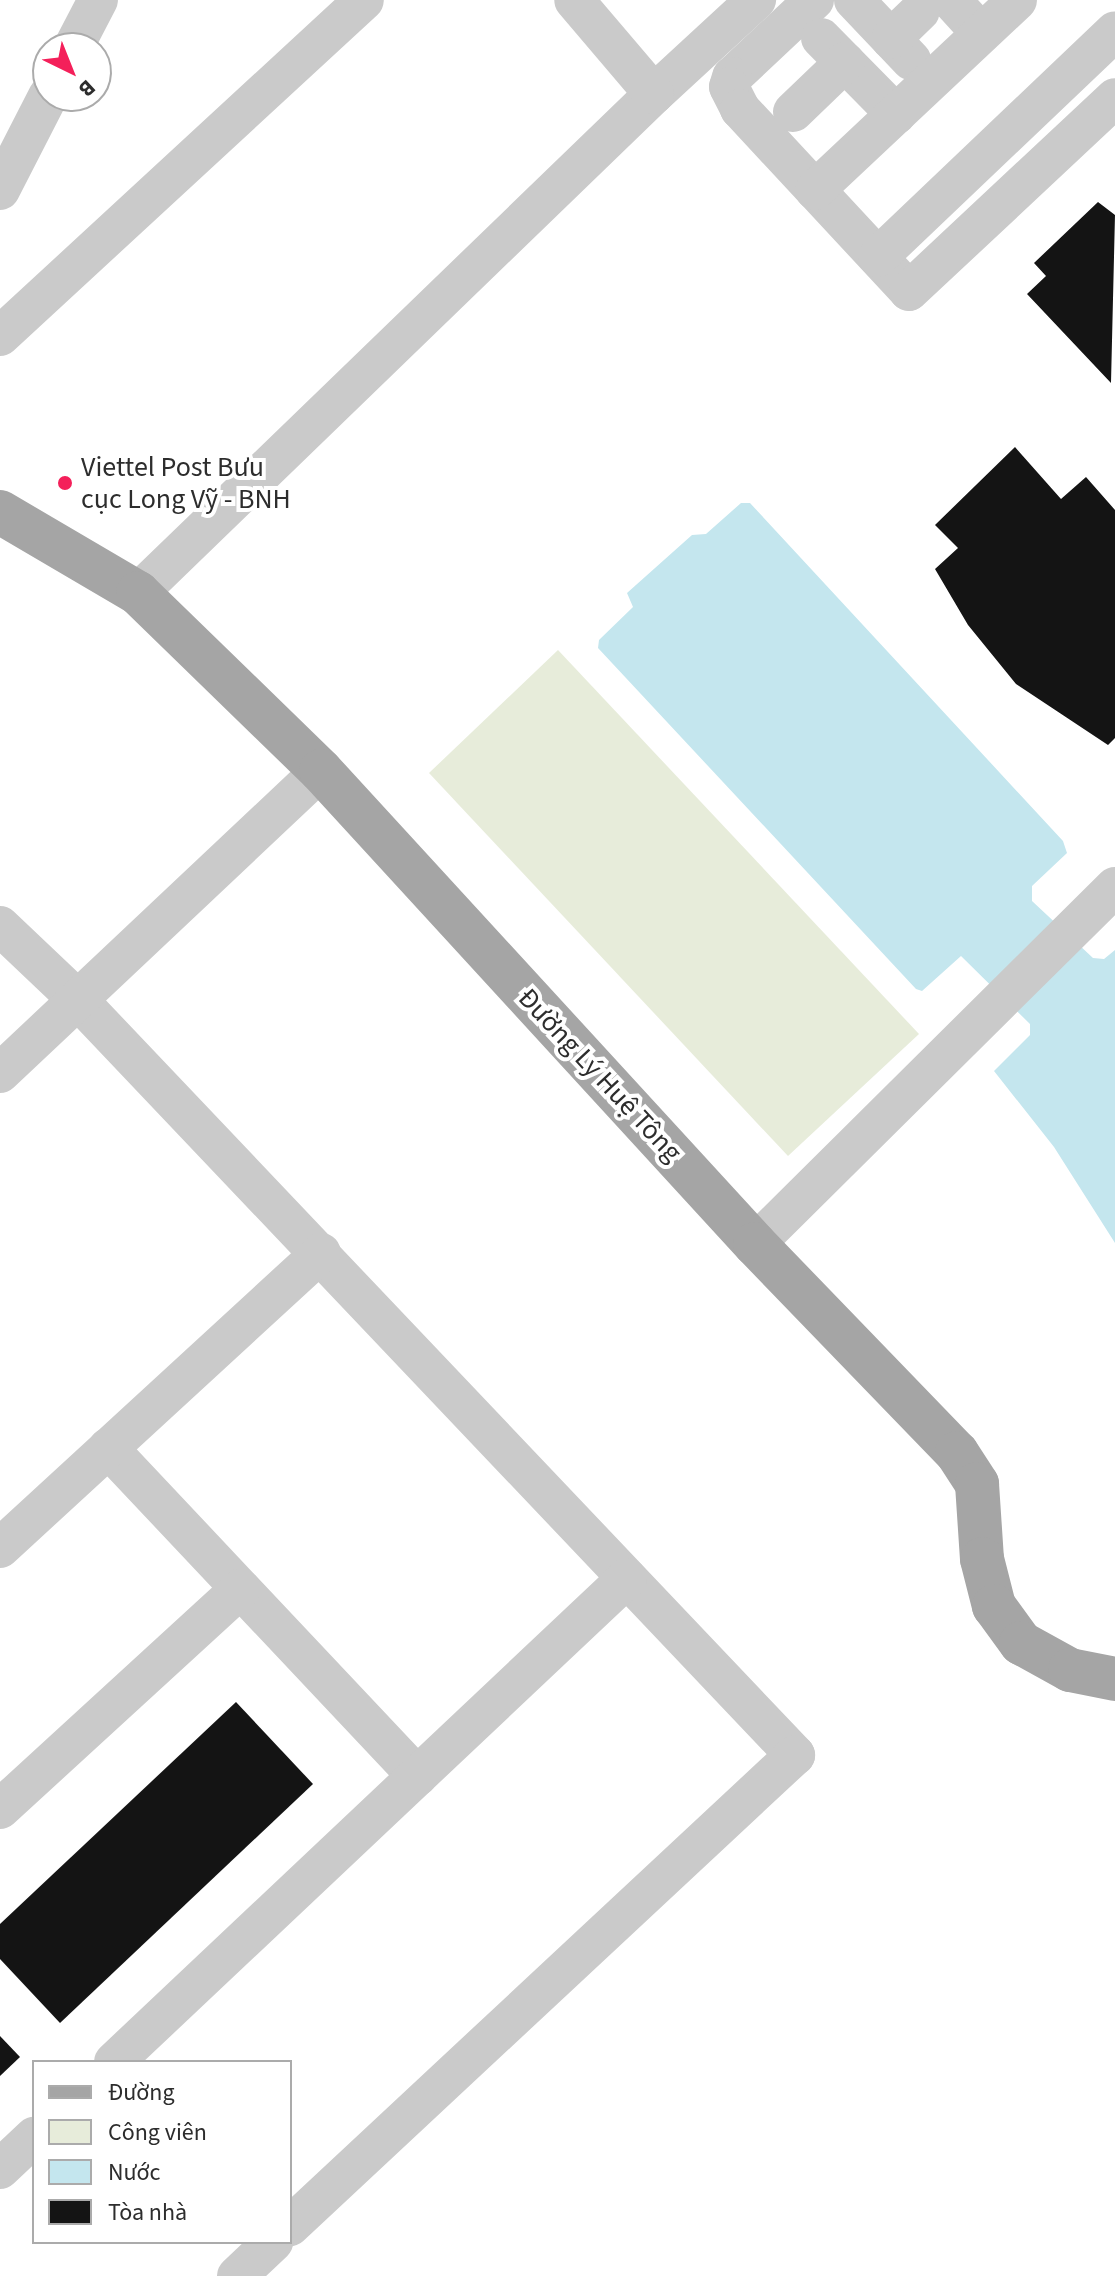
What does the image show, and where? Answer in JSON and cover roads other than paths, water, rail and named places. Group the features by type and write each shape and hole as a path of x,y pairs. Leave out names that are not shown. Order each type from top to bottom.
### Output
{"main road":[{"name":"Đường Lý Huệ Tông","path":"0,512 138,593 321,771 755,1244 957,1453 977,1484 982,1559 994,1606 1021,1643 1070,1670 1115,1679"}],"street":[{"path":"81,32 98,0"},
{"path":"0,336 364,0"},
{"path":"574,0 654,94"},
{"path":"138,593 654,94 756,0"},
{"path":"854,0 912,19 981,33"},
{"path":"815,190 1017,0"},
{"path":"878,257 1115,31"},
{"path":"827,33 896,114"},
{"path":"827,33 732,77 729,87 740,109 909,291 1115,98"},
{"path":"793,112 827,33"},
{"path":"0,190 40,112"},
{"path":"0,1073 321,771"},
{"path":"755,1244 1073,933 1115,887"},
{"path":"0,926 79,1001 321,1253 795,1755 292,2224"},
{"path":"0,1548 321,1253"},
{"path":"108,1448 417,1776"},
{"path":"116,2060 627,1578"},
{"path":"0,1809 240,1589"},
{"path":"0,2169 32,2139"},
{"path":"237,2276 271,2244"}],"water":[{"path":"741,503 750,503 1063,841 1067,853 1032,886 1032,901 1093,958 1104,959 1115,950 1115,1243 1054,1147 994,1071 1030,1035 1030,1024 961,956 922,991 916,989 598,648 599,640 633,607 627,593 692,535 706,534"}],"place":[{"name":"Viettel Post Bưu cục Long Vỹ - BNH","path":"65,483"}]}
